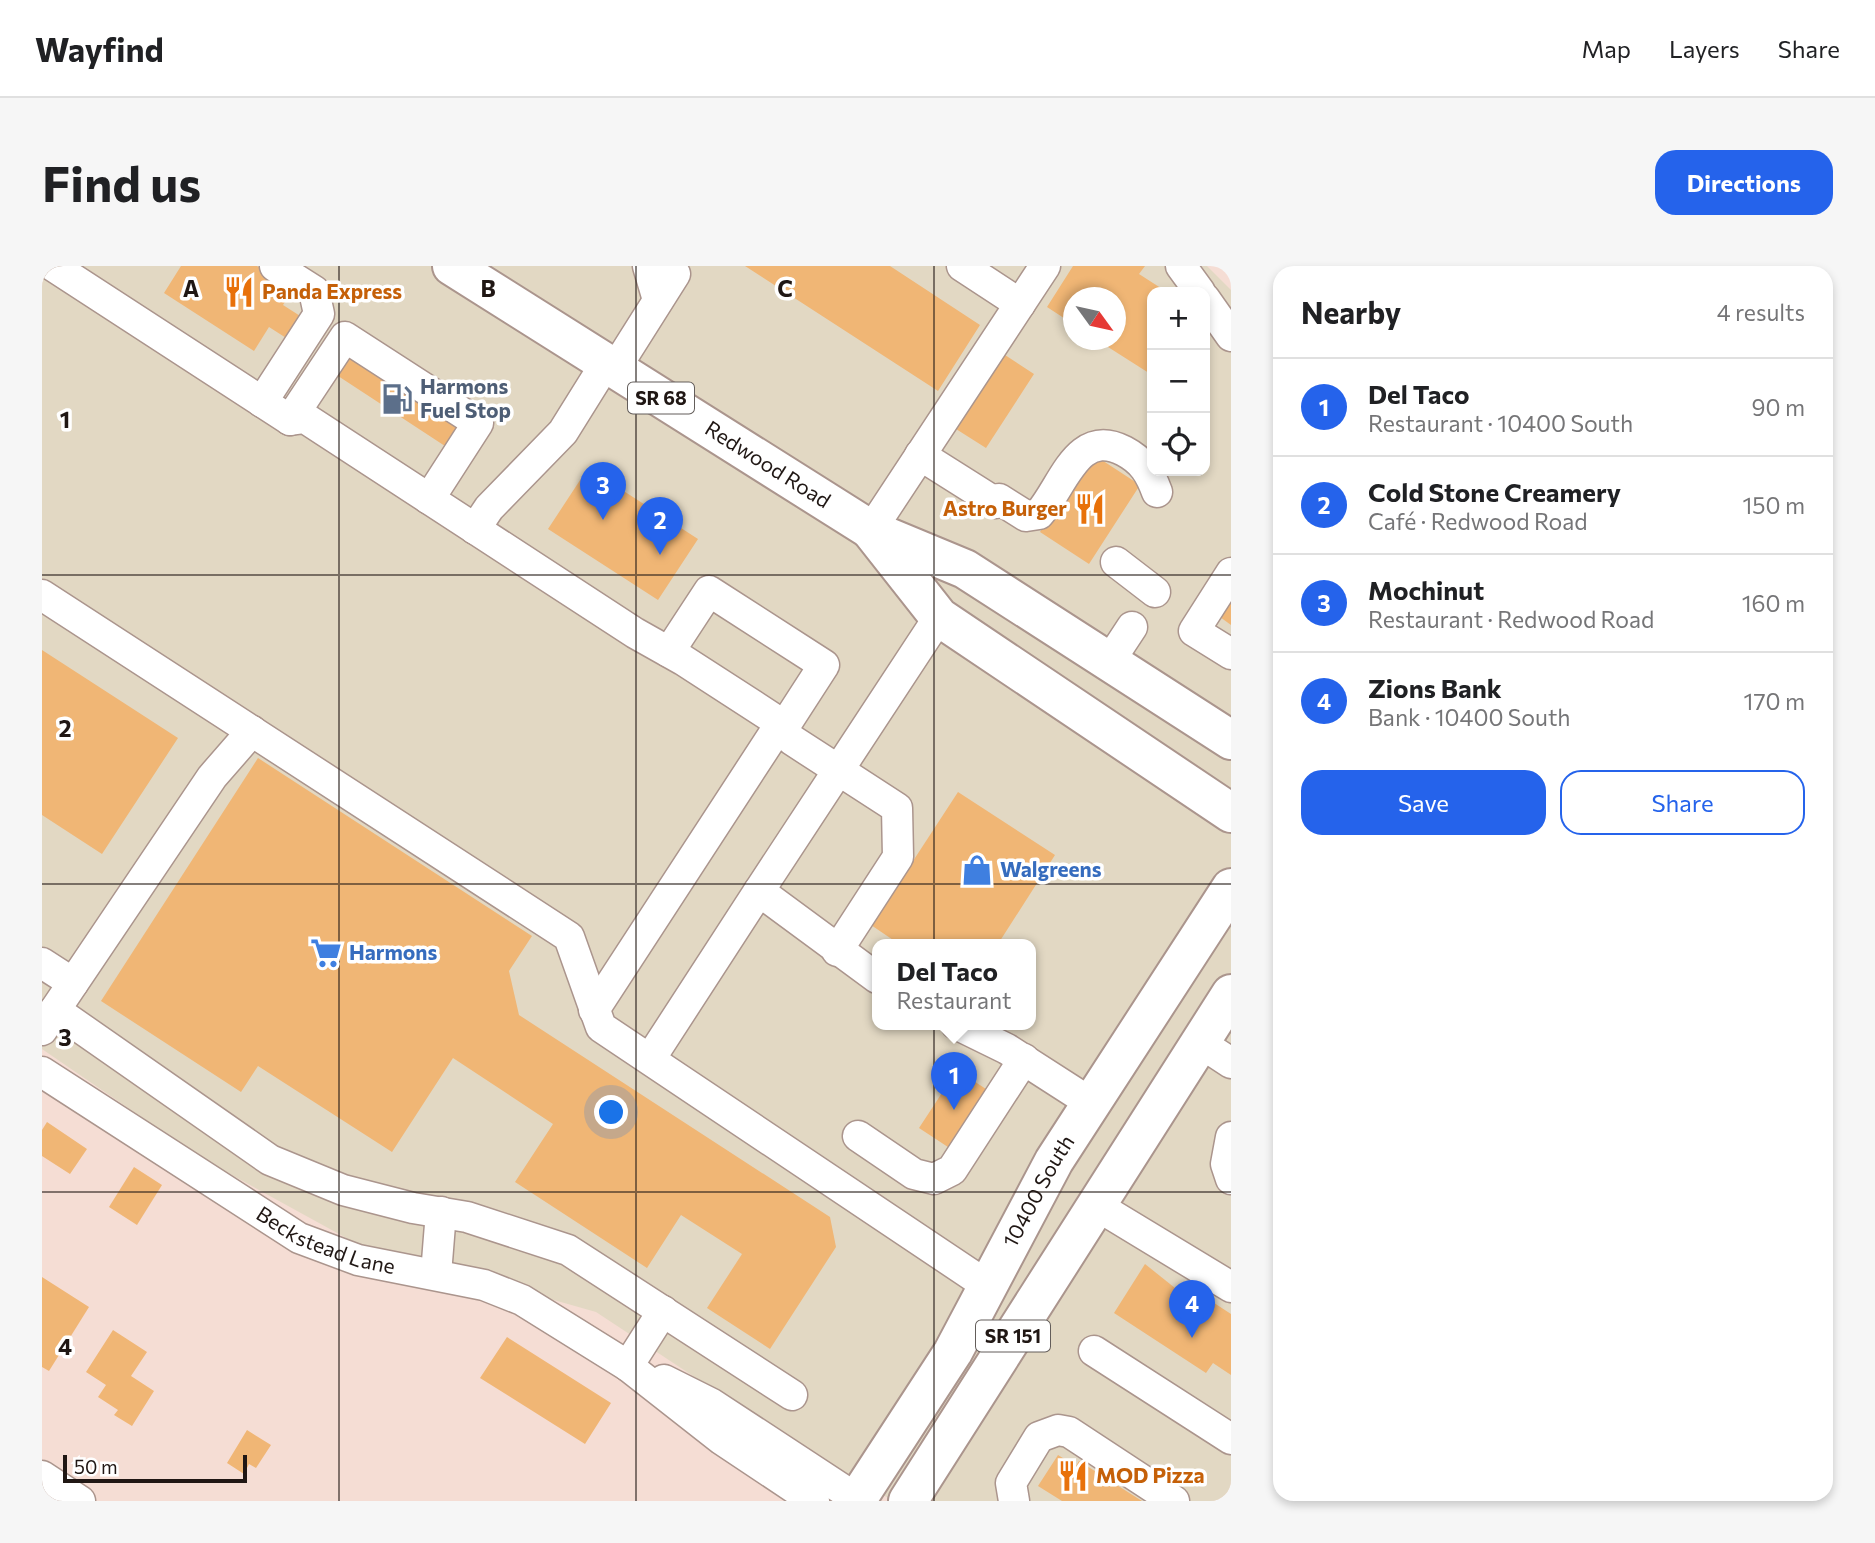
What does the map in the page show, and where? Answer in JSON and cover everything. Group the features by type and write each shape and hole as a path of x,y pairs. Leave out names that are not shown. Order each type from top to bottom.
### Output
{"main road":[{"name":"Redwood Road","path":"452,266 870,530 965,569 1231,740"},
{"name":"Redwood Road","path":"870,530 939,617 1231,813"},
{"name":"10400 South","path":"858,1500 953,1352 1031,1200 1231,888"},
{"name":"SR 151","path":"908,1501 1094,1204 1231,994"}],"street":[{"path":"52,266 290,420 304,418 669,652 771,718 792,740 897,808 898,857 838,951"},
{"path":"262,402 319,314 314,291 275,266"},
{"path":"962,266 1020,304"},
{"path":"870,530 1045,266"},
{"path":"1181,266 1196,287"},
{"path":"475,529 489,508 563,432 658,300 655,268"},
{"path":"1210,306 1231,336"},
{"path":"290,420 345,337 478,424 429,499"},
{"path":"920,455 1026,516 1039,514 1079,456 1091,445 1106,444 1135,456 1148,469 1157,492"},
{"path":"1116,562 1155,592"},
{"path":"1231,573 1194,631 1231,654"},
{"path":"594,1010 824,665 709,591 669,652"},
{"path":"42,595 569,937 601,1027 988,1286"},
{"path":"650,1059 939,617"},
{"path":"1109,662 1132,627"},
{"path":"252,732 212,777 48,1020 270,1160 343,1190 467,1217 568,1250 792,1395"},
{"path":"759,891 872,975"},
{"path":"42,962 73,982"},
{"path":"968,1030 1024,1059 1091,1103"},
{"path":"1199,1042 1231,1063"},
{"path":"858,1136 914,1174 934,1179 952,1170 1024,1059"},
{"name":"Beckstead Lane","path":"42,1072 299,1238 358,1260 484,1285 522,1300 628,1366 721,1439 814,1501"},
{"path":"1231,1137 1226,1164 1231,1179"},
{"path":"1094,1204 1231,1287"},
{"path":"436,1274 441,1212"},
{"path":"628,1366 663,1311"},
{"path":"1094,1351 1231,1439"},
{"name":"Beckstead Lane","path":"628,1366 712,1404 858,1500"},
{"path":"1014,1501 1011,1492 1014,1475 1039,1437 1058,1430 1069,1432 1174,1501"},
{"path":"42,1476 80,1501"}],"shaded area":[{"path":"42,266 1207,266 1231,290 1231,1501 894,1501 828,1465 596,1312 359,1245 201,1158 42,1049"}],"building":[{"path":"181,266 257,266 293,289 283,305 308,321 294,343 269,327 254,351 164,293"},
{"path":"745,266 890,266 980,325 938,391"},
{"path":"1073,266 1145,266 1139,274 1159,287 1147,287 1147,372 1113,350 1126,350 1126,287 1063,287 1063,317 1047,307"},
{"name":"Harmons Fuel Stop","path":"346,349 463,425 448,448 332,372"},
{"path":"1005,355 1034,374 986,448 956,429"},
{"name":"Astro Burger","path":"1091,453 1140,485 1089,564 1040,532"},
{"path":"588,468 698,539 658,600 548,529"},
{"path":"1231,600 1231,625 1220,617"},
{"path":"42,650 178,738 102,854 42,815"},
{"name":"Harmons","path":"258,758 532,936 509,971 519,1015 830,1217 836,1247 770,1349 707,1308 742,1254 681,1215 647,1268 515,1182 553,1124 453,1058 392,1152 258,1066 241,1092 101,1001"},
{"name":"Walgreens","path":"958,792 1055,855 1001,939 892,939 871,925 880,912 862,900 880,872 898,884"},
{"path":"957,1070 989,1091 951,1149 919,1128"},
{"path":"47,1122 87,1149 70,1174 42,1156 42,1130"},
{"path":"134,1167 162,1185 137,1225 109,1207"},
{"path":"1145,1264 1180,1292 1185,1284 1231,1314 1231,1375 1213,1363 1206,1373 1114,1313"},
{"path":"42,1277 89,1307 49,1371 42,1367"},
{"path":"113,1330 147,1352 131,1376 154,1391 132,1426 114,1415 118,1410 98,1397 106,1385 86,1372"},
{"path":"507,1337 611,1403 585,1444 480,1378"},
{"path":"247,1430 271,1445 256,1468 249,1464 244,1474 227,1463"},
{"name":"MOD Pizza","path":"1058,1455 1076,1466 1079,1461 1142,1501 1062,1501 1038,1486"}],"place":[{"name":"Panda Express","path":"239,292"},
{"name":"Harmons Fuel Stop","path":"397,399"},
{"name":"Astro Burger","path":"1090,509"},
{"name":"Mochinut","path":"603,520"},
{"name":"Cold Stone Creamery","path":"660,555"},
{"name":"Walgreens","path":"977,870"},
{"name":"Harmons","path":"326,953"},
{"name":"Del Taco","path":"954,1110"},
{"name":"Zions Bank","path":"1192,1338"},
{"name":"MOD Pizza","path":"1073,1476"}]}
